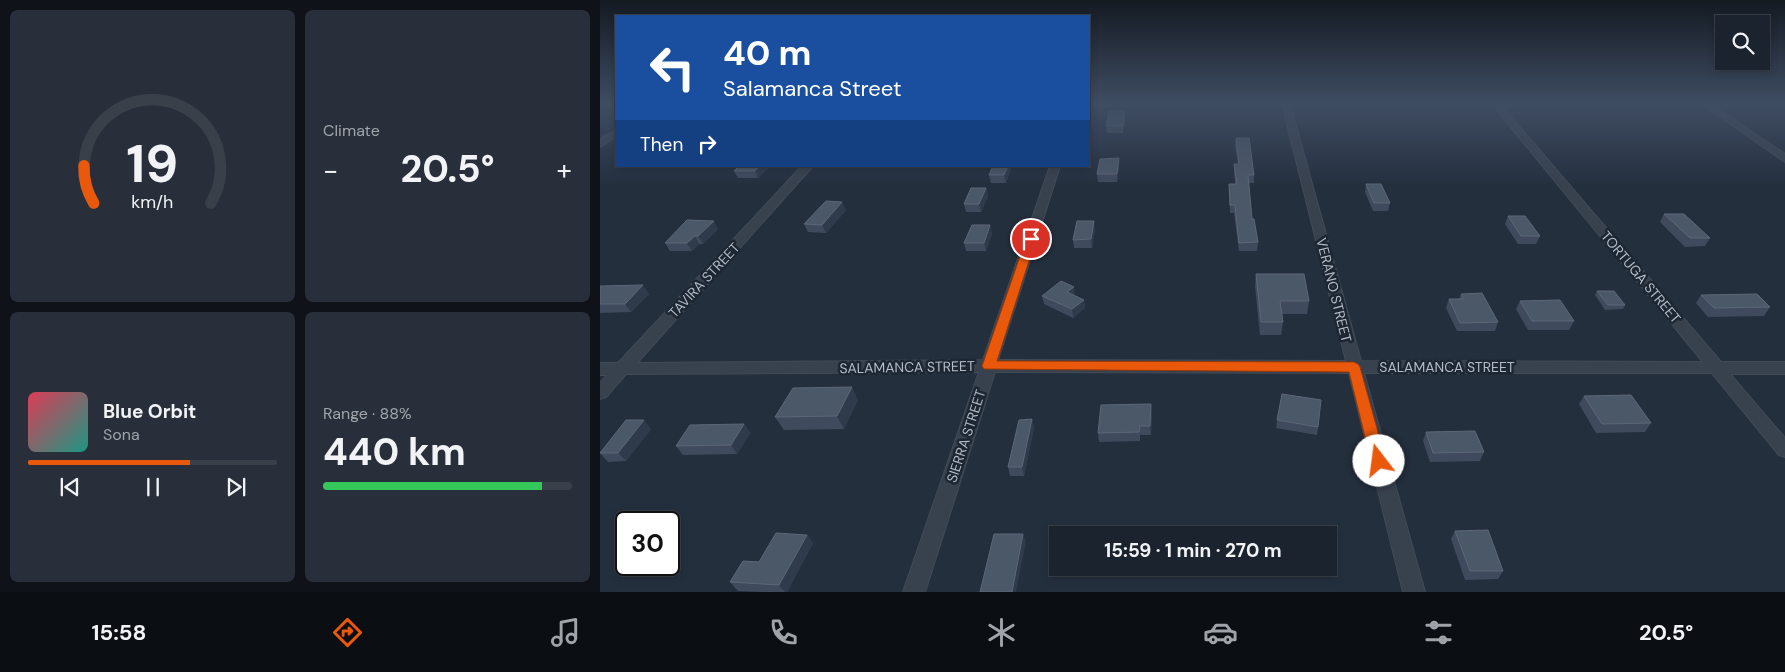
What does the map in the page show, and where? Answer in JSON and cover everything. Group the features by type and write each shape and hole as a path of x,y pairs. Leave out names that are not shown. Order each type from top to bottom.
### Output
{"street":[{"name":"VERANO STREET","path":"1293,132 1414,592"},
{"name":"TORTUGA STREET","path":"1519,132 1785,450"},
{"path":"1746,132 1785,159"},
{"path":"600,144 615,134"},
{"name":"TAVIRA STREET","path":"600,393 807,167"},
{"name":"SIERRA STREET","path":"914,592 1055,167"},
{"name":"SALAMANCA STREET","path":"600,369 989,366 1785,368"}],"building":[{"path":"1236,138 1249,138 1254,175 1248,175 1252,219 1254,219 1258,242 1239,243 1235,205 1230,205 1229,184 1237,184 1234,164 1239,164"},
{"path":"1119,158 1117,174 1097,174 1100,159"},
{"path":"738,167 758,167 755,171 734,171"},
{"path":"993,167 1008,167 1004,175 989,175"},
{"path":"1366,184 1381,184 1390,203 1374,203"},
{"path":"971,188 986,188 979,204 964,204"},
{"path":"826,201 842,202 822,225 804,224"},
{"path":"1664,214 1684,214 1710,238 1690,238"},
{"path":"1508,216 1525,216 1540,236 1521,236"},
{"path":"687,220 714,221 698,236 695,236 687,243 665,243"},
{"path":"1077,221 1094,221 1091,239 1073,240"},
{"path":"972,225 990,225 984,243 964,243"},
{"path":"1256,274 1304,274 1309,301 1280,301 1283,322 1261,322"},
{"path":"1061,281 1074,287 1067,292 1084,300 1072,309 1042,296"},
{"path":"643,285 625,304 600,304 600,286"},
{"path":"1597,291 1614,291 1625,305 1608,305"},
{"path":"1482,293 1498,322 1460,323 1449,299 1464,299 1461,294"},
{"path":"1757,294 1770,307 1714,308 1701,295"},
{"path":"1560,300 1574,321 1532,321 1520,301"},
{"path":"852,387 837,416 775,417 793,388"},
{"path":"1282,394 1321,400 1318,427 1277,420"},
{"path":"1631,395 1651,423 1602,424 1584,396"},
{"path":"1151,404 1150,426 1140,426 1139,432 1098,433 1101,405"},
{"path":"1032,419 1022,467 1008,467 1019,420"},
{"path":"626,420 644,420 618,453 600,453"},
{"path":"744,424 731,445 676,446 690,425"},
{"path":"1475,431 1484,452 1433,453 1426,432"},
{"path":"1488,530 1503,571 1470,571 1455,531"},
{"path":"776,533 807,535 779,585 730,582 743,561 759,562"},
{"path":"994,534 1023,534 1012,592 980,592"}],"route":[{"path":"1031,239 989,366 1354,367 1379,461"}]}
